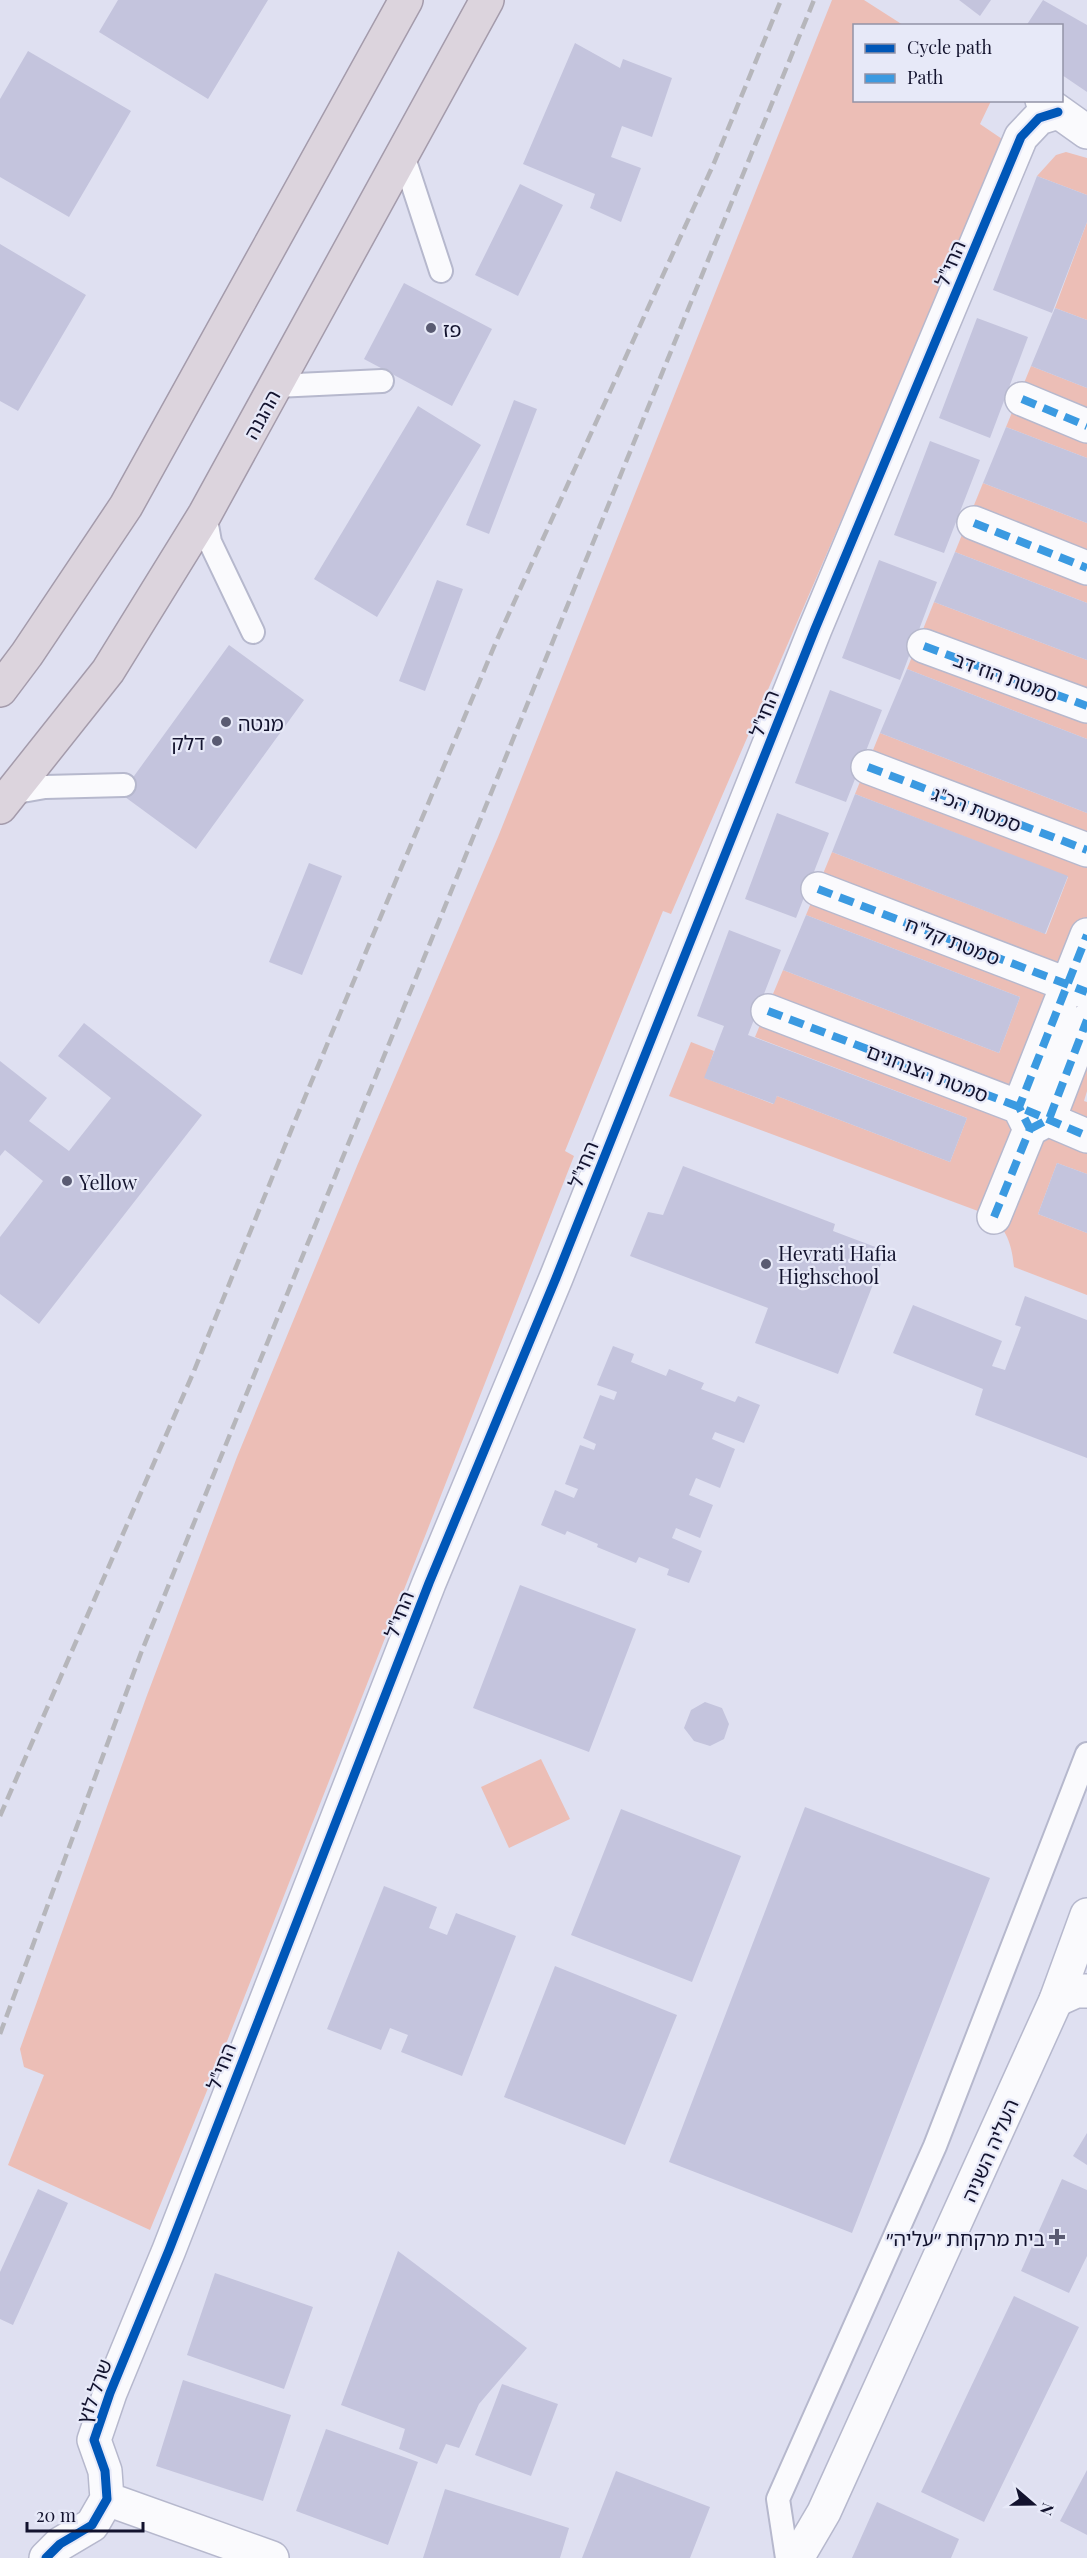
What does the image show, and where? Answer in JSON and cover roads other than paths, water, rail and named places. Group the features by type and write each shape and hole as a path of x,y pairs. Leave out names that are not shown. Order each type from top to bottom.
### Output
{"highway":[{"path":"0,690 27,654 126,506 406,0"},
{"name":"ההגנה","path":"5,800 108,671 205,514 487,0"}],"street":[{"path":"1050,106 1087,132"},
{"name":"החי\"ל","path":"169,2250 429,1583 556,1278 815,629 1022,137 1050,106"},
{"path":"1022,399 1087,426"},
{"path":"974,523 1087,568"},
{"name":"סמטת הוז דב","path":"924,646 1087,706"},
{"name":"סמטת הכ\"ג","path":"868,767 1087,850"},
{"name":"סמטת קל\"ח","path":"818,889 1078,988"},
{"path":"994,1217 1033,1118 1078,988 1087,935"},
{"name":"סמטת הצנחנים","path":"768,1011 1033,1118 1087,1136"},
{"path":"1033,1118 1087,1020"},
{"name":"העליה השניה","path":"797,2558 824,2512 1056,2000 1087,1916"},
{"path":"1056,2000 1076,1992 1087,1991"},
{"name":"שרל לוץ","path":"107,2499 105,2471 94,2440 110,2393 169,2250"},
{"path":"46,2558 60,2544 92,2525 107,2499 272,2558"},
{"name":"העליה השניה","path":"811,2558 824,2512"}],"lane":[{"path":"403,154 441,271"},
{"path":"276,386 382,381"},
{"path":"205,514 210,542 253,632"},
{"path":"5,800 45,787 124,785"},
{"path":"787,2558 778,2499 934,2146 1087,1754"}],"railway":[{"path":"0,1816 194,1371 295,1121 496,642 714,163 781,0"},
{"path":"0,2034 141,1653 814,0"}],"place":[{"name":"פז","path":"431,328"},
{"name":"מנטה","path":"226,722"},
{"name":"דלק","path":"217,741"},
{"name":"Yellow","path":"67,1181"},
{"name":"Hevrati Hafia Highschool","path":"766,1264"},
{"name":"בית מרקחת ״עליה״","path":"1057,2237"}]}
